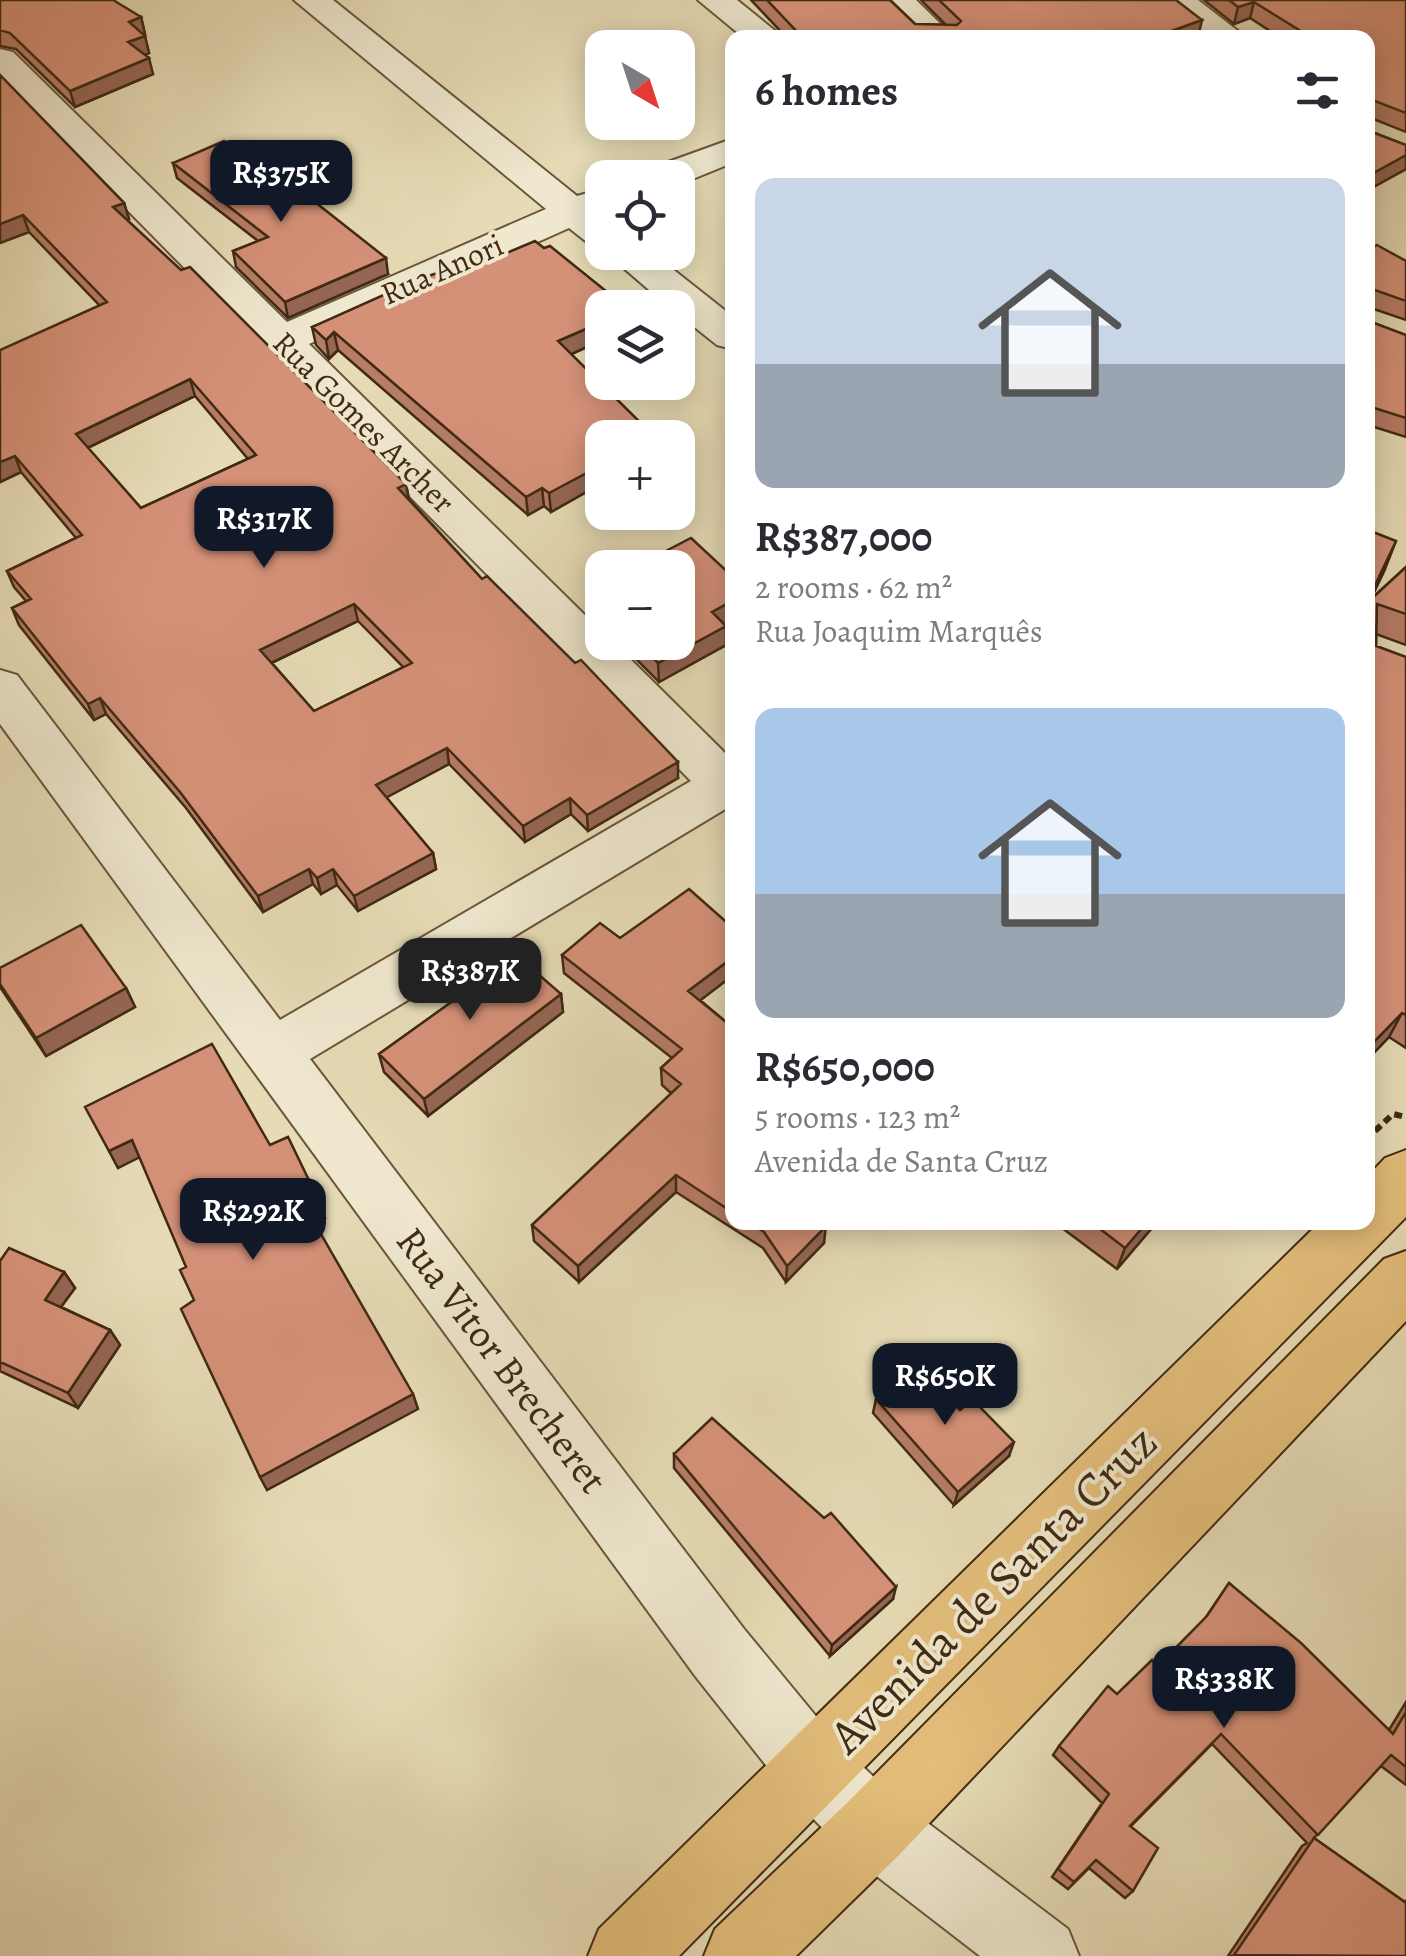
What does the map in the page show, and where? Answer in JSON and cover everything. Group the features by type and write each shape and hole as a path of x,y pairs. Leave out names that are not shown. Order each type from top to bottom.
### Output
{"main road":[{"path":"1375,1209 1406,1176"},
{"name":"Avenida de Santa Cruz","path":"626,1956 1353,1230"},
{"name":"Avenida de Santa Cruz","path":"742,1956 874,1828 1406,1280"}],"street":[{"path":"311,0 585,210"},
{"path":"715,0 756,30"},
{"path":"895,0 929,30"},
{"path":"1175,0 1218,30"},
{"name":"Rua Gomes Archer","path":"0,60 725,779"},
{"path":"695,164 725,153"},
{"name":"Rua Anori","path":"283,340 585,218"},
{"path":"648,270 725,331"},
{"name":"Rua Vitor Brecheret","path":"0,688 720,1653 812,1768 874,1828 1041,1956"},
{"path":"273,1053 725,785"}],"path":[{"path":"1375,1131 1393,1114 1406,1117"}],"building":[{"path":"0,0 113,0 141,17 129,22 145,36 128,42 149,58 70,91 10,33 0,30"},
{"path":"767,0 890,0 915,24 957,25 961,21 939,0 1176,0 1202,20 1174,30 795,30"},
{"path":"1229,0 1406,0 1406,113 1375,101 1375,30 1299,30 1254,2 1238,7"},
{"path":"0,75 124,203 113,207 181,270 190,267 406,484 398,488 482,579 487,576 575,663 581,660 678,762 587,815 570,798 523,826 447,748 376,785 433,853 354,896 333,869 317,878 309,869 258,896 180,792 100,698 88,704 12,608 31,599 7,571 82,535 15,456 0,462 0,350 107,302 23,215 0,224","holes":["190,379 256,455 141,508 76,434","354,604 412,663 314,711 260,650"]},
{"path":"1375,133 1406,145 1406,155 1375,172"},
{"path":"224,141 274,182 280,179 297,193 301,191 386,258 285,302 233,251 268,237 173,163"},
{"path":"535,241 544,248 550,246 605,290 585,290 585,329 558,341 585,368 585,400 618,400 638,420 585,420 585,474 549,493 542,488 526,497 334,332 326,340 312,327 417,280 478,259 483,263"},
{"path":"1375,246 1406,261 1406,301 1375,290"},
{"path":"1375,323 1406,335 1406,418 1375,408"},
{"path":"1375,533 1396,541 1375,585"},
{"path":"691,538 725,570 725,605 712,612 725,627 695,643 695,550 668,550"},
{"path":"1406,567 1406,614 1377,604 1376,646 1406,657 1406,1015 1402,1013 1375,1041 1375,596"},
{"path":"689,889 725,921 725,963 688,991 725,1021 725,1207 676,1175 578,1266 532,1225 681,1084 661,1068 682,1049 562,955 600,923 620,938"},
{"path":"81,925 126,988 36,1038 0,984 0,968"},
{"path":"507,947 561,994 424,1099 379,1054 475,985 466,976"},
{"path":"212,1044 270,1145 288,1137 319,1201 306,1208 413,1394 260,1477 181,1309 194,1300 180,1270 186,1267 132,1140 109,1151 85,1107"},
{"path":"761,1230 822,1230 787,1266"},
{"path":"1101,1230 1140,1230 1125,1248"},
{"path":"9,1248 64,1272 45,1300 110,1330 68,1393 0,1362 0,1261"},
{"path":"916,1364 960,1410 973,1400 1014,1442 958,1492 876,1399"},
{"path":"712,1418 824,1518 831,1513 896,1587 832,1645 674,1454"},
{"path":"1229,1583 1301,1643 1393,1734 1406,1712 1406,1767 1391,1755 1318,1835 1221,1734 1130,1826 1158,1848 1133,1891 1096,1860 1074,1882 1058,1869 1109,1794 1059,1746 1108,1686 1117,1694 1152,1660 1157,1667 1207,1616"},
{"path":"1314,1838 1406,1903 1406,1956 1234,1955"}]}
